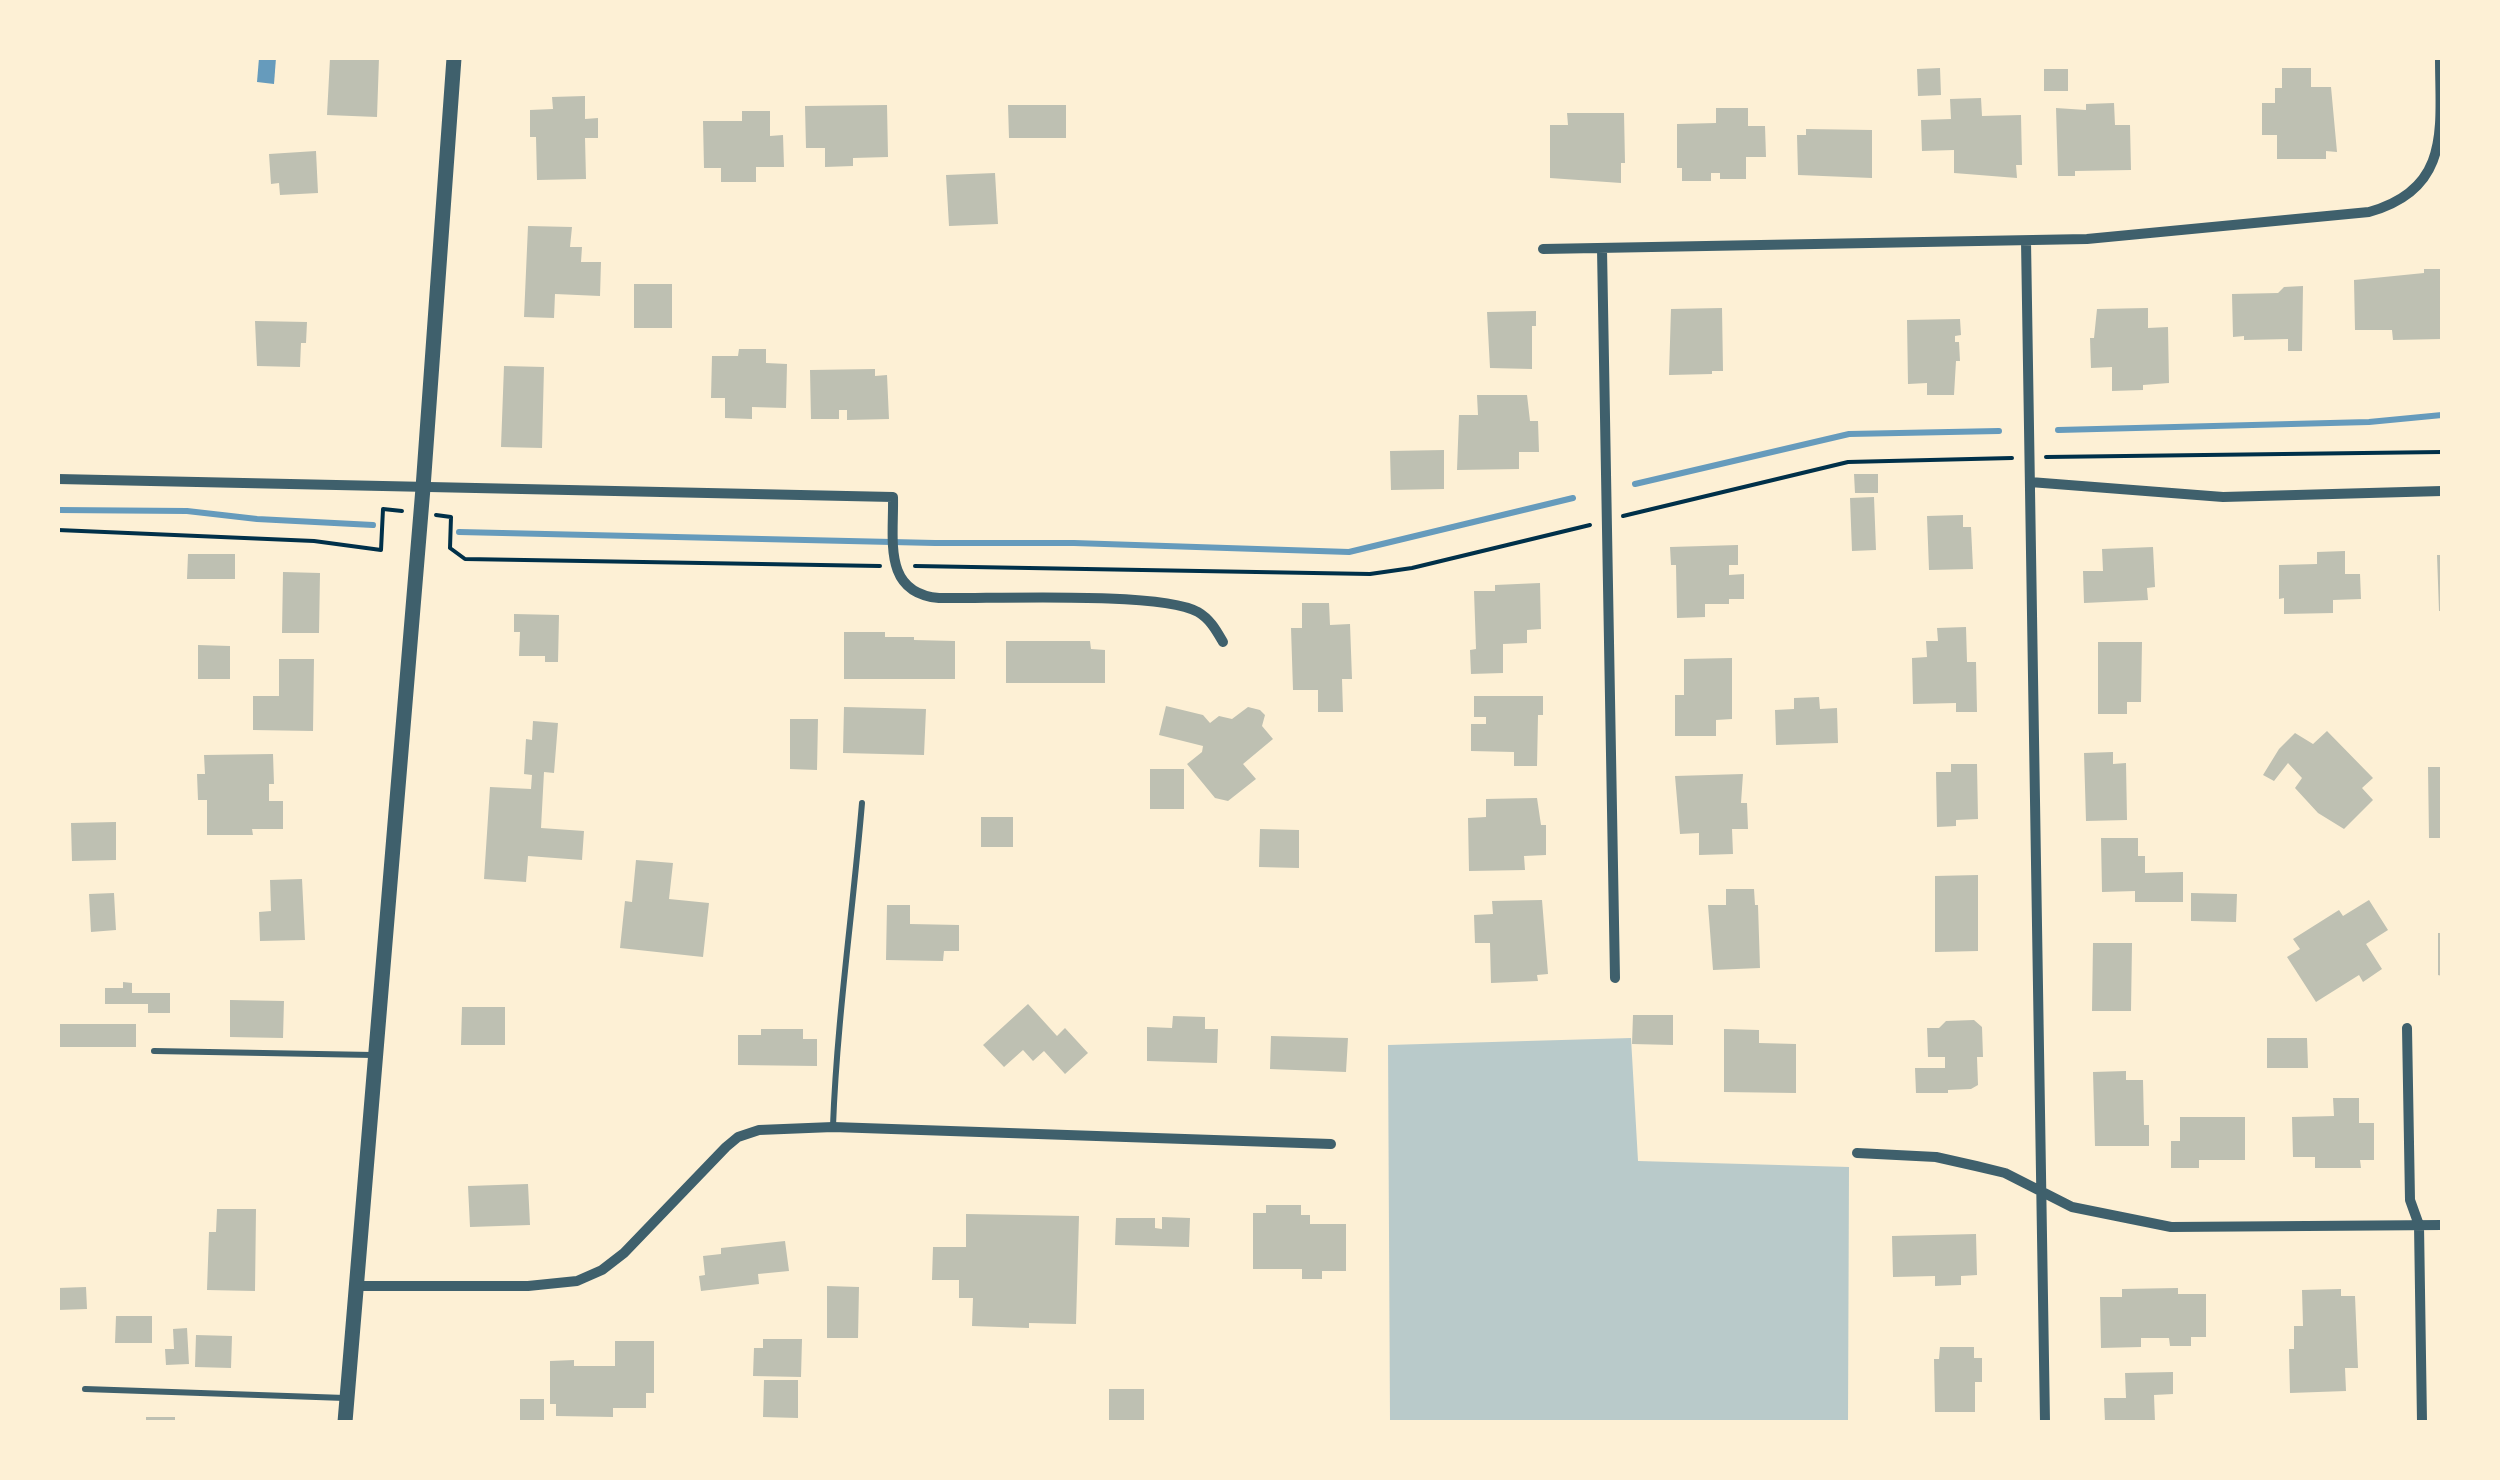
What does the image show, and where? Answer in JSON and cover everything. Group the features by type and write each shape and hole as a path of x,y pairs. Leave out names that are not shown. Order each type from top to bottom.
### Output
{"street":[{"path":"344,1422 423,488 454,58"},
{"path":"1543,249 2087,239 2369,212 2398,202 2422,183 2436,157 2440,58"},
{"path":"2026,241 2045,1422"},
{"path":"1602,249 1615,978"},
{"path":"58,479 893,497 894,560 900,579 928,597 1155,601 1196,611 1212,624 1223,642"},
{"path":"2030,482 2222,497 2442,491"},
{"path":"2407,1028 2410,1200 2419,1225 2422,1422"},
{"path":"356,1286 540,1286 577,1281 602,1270 624,1253 738,1137 759,1130 833,1127 1330,1144"},
{"path":"1857,1153 1936,1156 2006,1174 2088,1211 2171,1228 2442,1225"}],"lane":[{"path":"833,1127 841,991 851,935 862,803"},
{"path":"154,1051 374,1055"},
{"path":"85,1389 346,1398"}],"path":[{"path":"2046,458 2442,452"},
{"path":"1621,517 1848,462 2013,458"},
{"path":"58,530 314,541 381,550 383,509"},
{"path":"446,516 451,517 450,548 465,559 879,566"},
{"path":"906,566 1370,574 1412,568 1591,524"}],"shaded area":[{"path":"1631,1038 1638,1161 1849,1167 1848,1422 1390,1422 1388,1045"}],"water":[{"path":"259,58 276,58 274,84 257,82"}],"building":[{"path":"330,58 379,58 377,117 327,115"},
{"path":"1940,68 1941,95 1918,96 1917,69"},
{"path":"2282,68 2311,68 2311,87 2331,87 2337,152 2326,151 2326,159 2277,159 2277,135 2262,135 2262,103 2275,103 2275,88 2282,88"},
{"path":"2044,69 2068,69 2068,91 2044,91"},
{"path":"585,96 585,119 598,118 598,138 585,138 586,179 537,180 536,137 530,137 530,110 553,109 552,97"},
{"path":"1981,98 1982,116 2021,115 2022,165 2016,165 2017,178 1954,173 1954,150 1922,151 1921,120 1951,119 1950,99"},
{"path":"2114,103 2115,125 2130,125 2131,170 2075,171 2075,176 2058,176 2056,108 2086,110 2086,104"},
{"path":"887,105 888,157 853,158 853,166 825,167 825,148 806,148 805,106"},
{"path":"1008,105 1066,105 1066,138 1009,138"},
{"path":"1716,108 1748,108 1748,126 1765,126 1766,157 1746,157 1746,179 1720,179 1720,173 1711,173 1711,181 1682,181 1682,168 1677,168 1677,124 1716,123"},
{"path":"742,111 770,111 770,136 783,135 784,167 756,167 756,182 721,182 721,168 704,168 703,121 742,121"},
{"path":"1567,113 1624,113 1625,163 1621,163 1621,183 1550,178 1550,125 1568,125"},
{"path":"1806,129 1872,130 1872,178 1798,175 1797,135 1806,135"},
{"path":"316,151 318,193 280,195 279,183 271,184 269,154"},
{"path":"995,173 998,224 949,226 946,175"},
{"path":"528,226 572,227 570,247 582,247 581,262 601,262 600,296 555,294 554,318 524,317"},
{"path":"2424,269 2442,269 2442,339 2393,340 2392,330 2355,330 2354,280 2424,273"},
{"path":"634,284 672,284 672,328 634,328"},
{"path":"2303,286 2302,351 2288,351 2288,339 2233,337 2232,294 2278,293 2284,287"},
{"path":"1722,308 1723,371 1669,375 1671,309"},
{"path":"2148,308 2148,328 2168,327 2169,383 2143,385 2143,390 2112,391 2112,367 2091,368 2090,338 2094,338 2097,309"},
{"path":"1536,311 1532,369 1490,368 1487,312"},
{"path":"1960,319 1961,335 1955,336 1960,361 1956,361 1954,395 1927,395 1927,383 1908,384 1907,320"},
{"path":"255,321 307,322 300,367 257,366"},
{"path":"739,349 766,349 766,363 787,364 786,408 752,407 752,419 725,418 725,398 711,398 712,356 738,356"},
{"path":"504,366 544,367 542,448 501,447"},
{"path":"875,369 875,376 887,375 889,419 847,420 847,410 839,410 839,419 811,419 810,370"},
{"path":"1477,395 1527,395 1530,421 1538,421 1539,452 1519,452 1519,469 1457,470 1459,415 1478,415"},
{"path":"1444,450 1444,489 1391,490 1390,451"},
{"path":"1854,474 1878,474 1878,493 1855,493"},
{"path":"1874,497 1876,550 1852,551 1850,498"},
{"path":"1963,515 1963,527 1971,527 1973,569 1929,570 1927,516"},
{"path":"1738,545 1738,565 1729,565 1729,575 1744,574 1744,599 1729,599 1729,604 1705,604 1705,617 1677,618 1676,565 1671,565 1670,547"},
{"path":"2153,547 2155,587 2147,588 2148,600 2084,603 2083,571 2103,571 2102,549"},
{"path":"2345,551 2345,574 2360,574 2361,599 2333,600 2333,613 2284,614 2284,598 2279,599 2279,565 2317,564 2317,552"},
{"path":"188,554 235,554 235,579 187,579"},
{"path":"2437,555 2442,555 2442,611 2439,611"},
{"path":"283,572 320,573 319,633 282,633"},
{"path":"1540,583 1541,629 1527,630 1527,643 1503,644 1503,673 1471,674 1470,650 1476,649 1474,591 1495,591 1495,585"},
{"path":"1302,603 1329,603 1330,625 1350,624 1352,679 1342,679 1343,712 1318,712 1318,690 1293,690 1291,628 1302,628"},
{"path":"514,614 559,615 558,662 545,662 545,656 519,656 520,632 514,632"},
{"path":"1966,627 1967,662 1976,662 1977,712 1956,712 1956,703 1913,704 1912,658 1927,657 1926,641 1938,641 1937,628"},
{"path":"844,632 885,632 885,637 955,641 955,679 844,679"},
{"path":"1006,641 1090,641 1091,649 1105,650 1105,683 1006,683"},
{"path":"2098,642 2142,642 2141,702 2127,702 2127,714 2098,714"},
{"path":"198,645 230,646 230,679 198,679"},
{"path":"1732,658 1732,719 1716,720 1716,736 1675,736 1675,695 1684,695 1684,659"},
{"path":"279,659 314,659 313,731 253,730 253,696 279,696"},
{"path":"1474,696 1543,696 1543,715 1538,715 1537,766 1514,766 1514,752 1471,751 1471,724 1486,724 1486,717 1474,717"},
{"path":"1819,697 1820,709 1837,708 1838,743 1776,745 1775,710 1794,709 1794,698"},
{"path":"1166,706 1203,715 1210,723 1219,716 1232,719 1248,707 1260,710 1265,715 1262,726 1273,739 1243,764 1256,779 1228,801 1215,798 1187,764 1202,752 1203,746 1159,735"},
{"path":"844,707 926,709 924,755 843,753"},
{"path":"790,719 818,719 817,770 790,769"},
{"path":"533,721 558,723 554,773 544,772 541,828 584,831 582,860 528,856 526,882 484,879 490,787 531,789 532,775 524,774 526,739 532,740"},
{"path":"2327,731 2373,778 2362,788 2373,800 2344,829 2318,813 2295,788 2302,778 2288,763 2274,781 2263,775 2279,749 2295,733 2313,744"},
{"path":"2113,752 2113,764 2126,763 2127,820 2086,821 2084,753"},
{"path":"273,754 274,784 269,784 269,801 283,801 283,829 252,829 253,835 207,835 207,800 198,800 197,774 205,774 204,755"},
{"path":"1951,764 1977,764 1978,819 1956,820 1956,826 1937,827 1936,772 1951,772"},
{"path":"2428,767 2442,767 2442,838 2429,838"},
{"path":"1150,769 1184,769 1184,809 1150,809"},
{"path":"1743,774 1741,803 1747,803 1748,829 1732,829 1733,854 1699,855 1699,833 1680,834 1675,776"},
{"path":"1537,798 1541,825 1546,825 1546,855 1524,856 1525,870 1469,871 1468,818 1486,817 1486,799"},
{"path":"981,817 1013,817 1013,847 981,847"},
{"path":"116,822 116,860 72,861 71,823"},
{"path":"1260,829 1299,830 1299,868 1259,867"},
{"path":"2101,838 2138,838 2138,856 2145,856 2145,873 2183,872 2183,902 2135,902 2135,891 2102,892"},
{"path":"636,860 673,863 669,899 709,903 703,957 620,948 625,901 632,902"},
{"path":"1978,875 1978,951 1935,952 1935,876"},
{"path":"302,879 305,940 260,941 259,912 271,911 270,880"},
{"path":"1726,889 1754,889 1760,968 1713,970 1708,905 1726,905"},
{"path":"114,893 116,930 91,932 89,894"},
{"path":"2191,893 2237,894 2236,922 2191,921"},
{"path":"1542,900 1548,974 1537,975 1538,981 1491,983 1490,943 1475,943 1474,915 1493,914 1492,901"},
{"path":"2369,900 2388,930 2366,944 2382,969 2363,982 2359,975 2316,1002 2287,957 2300,949 2293,939 2339,910 2343,916"},
{"path":"887,905 910,905 910,924 959,925 959,951 944,951 943,961 886,960"},
{"path":"2438,933 2442,933 2442,976 2438,975"},
{"path":"2093,943 2132,943 2131,1011 2092,1011"},
{"path":"123,982 132,983 132,993 170,993 170,1013 148,1013 148,1004 105,1004 105,988 123,988"},
{"path":"230,1000 284,1001 283,1038 230,1037"},
{"path":"1028,1004 1057,1036 1065,1028 1088,1053 1065,1074 1044,1051 1033,1061 1023,1050 1004,1067 983,1045"},
{"path":"462,1007 505,1007 505,1045 461,1045"},
{"path":"1633,1015 1673,1015 1673,1045 1632,1044"},
{"path":"1173,1016 1205,1017 1205,1029 1218,1029 1217,1063 1147,1061 1147,1027 1172,1028"},
{"path":"1974,1020 1982,1027 1983,1057 1977,1057 1978,1085 1948,1093 1916,1093 1915,1068 1945,1068 1945,1057 1928,1057 1927,1028 1939,1028 1946,1021"},
{"path":"58,1024 136,1024 136,1047 58,1047"},
{"path":"761,1029 803,1029 803,1039 817,1039 817,1066 738,1065 738,1035 761,1035"},
{"path":"1724,1029 1759,1030 1759,1043 1796,1044 1796,1093 1724,1092"},
{"path":"1271,1036 1348,1038 1346,1072 1270,1069"},
{"path":"2267,1038 2307,1038 2308,1068 2267,1068"},
{"path":"2126,1071 2126,1080 2143,1080 2144,1125 2149,1125 2149,1146 2095,1146 2093,1072"},
{"path":"2333,1098 2359,1098 2359,1123 2374,1123 2374,1160 2360,1160 2361,1168 2315,1168 2315,1157 2293,1157 2292,1117 2334,1116"},
{"path":"2180,1117 2245,1117 2245,1160 2199,1160 2199,1168 2171,1168 2171,1141 2180,1141"},
{"path":"528,1184 530,1225 470,1227 468,1186"},
{"path":"1266,1205 1301,1205 1301,1215 1310,1215 1310,1224 1346,1224 1346,1271 1322,1271 1322,1279 1302,1279 1302,1269 1253,1269 1253,1213 1266,1213"},
{"path":"217,1209 256,1209 255,1291 207,1290 209,1232 216,1232"},
{"path":"966,1214 1079,1216 1076,1324 1029,1323 1029,1328 972,1326 973,1298 959,1298 959,1280 932,1280 933,1247 966,1247"},
{"path":"1162,1217 1190,1218 1189,1247 1115,1245 1116,1218 1155,1218 1155,1228 1162,1229"},
{"path":"1976,1234 1977,1275 1961,1276 1961,1285 1935,1286 1935,1276 1893,1277 1892,1236"},
{"path":"785,1241 789,1271 758,1274 759,1284 701,1291 699,1276 705,1275 703,1256 721,1254 721,1248"},
{"path":"827,1286 859,1287 858,1338 827,1338"},
{"path":"86,1287 87,1309 58,1310 58,1288"},
{"path":"2178,1288 2178,1294 2206,1294 2206,1337 2191,1337 2191,1346 2170,1346 2169,1338 2141,1338 2141,1347 2101,1348 2100,1297 2122,1297 2122,1289"},
{"path":"2341,1289 2341,1296 2355,1296 2358,1368 2345,1368 2346,1391 2290,1393 2289,1349 2294,1349 2294,1326 2303,1326 2302,1290"},
{"path":"116,1316 152,1316 152,1343 115,1343"},
{"path":"187,1328 189,1364 166,1365 165,1349 174,1349 173,1329"},
{"path":"196,1335 232,1336 231,1368 195,1367"},
{"path":"763,1339 802,1339 801,1377 753,1376 754,1348 763,1348"},
{"path":"615,1341 654,1341 654,1393 646,1393 646,1408 613,1408 613,1417 556,1416 556,1404 550,1404 550,1361 574,1360 574,1366 615,1366"},
{"path":"1940,1347 1974,1347 1974,1358 1982,1358 1982,1382 1975,1382 1975,1412 1935,1412 1934,1359 1939,1359"},
{"path":"2173,1372 2173,1394 2154,1395 2155,1422 2105,1422 2104,1398 2126,1398 2125,1373"},
{"path":"764,1380 798,1380 798,1418 763,1417"},
{"path":"1109,1389 1144,1389 1144,1421 1109,1422"},
{"path":"520,1399 544,1399 544,1422 520,1422"},
{"path":"146,1417 175,1417 175,1422 146,1422"}],"waterway":[{"path":"2058,430 2369,422 2442,415"},
{"path":"1635,484 1849,434 1999,431"},
{"path":"459,532 1349,552 1573,498"},
{"path":"58,510 187,511 373,525"}]}
